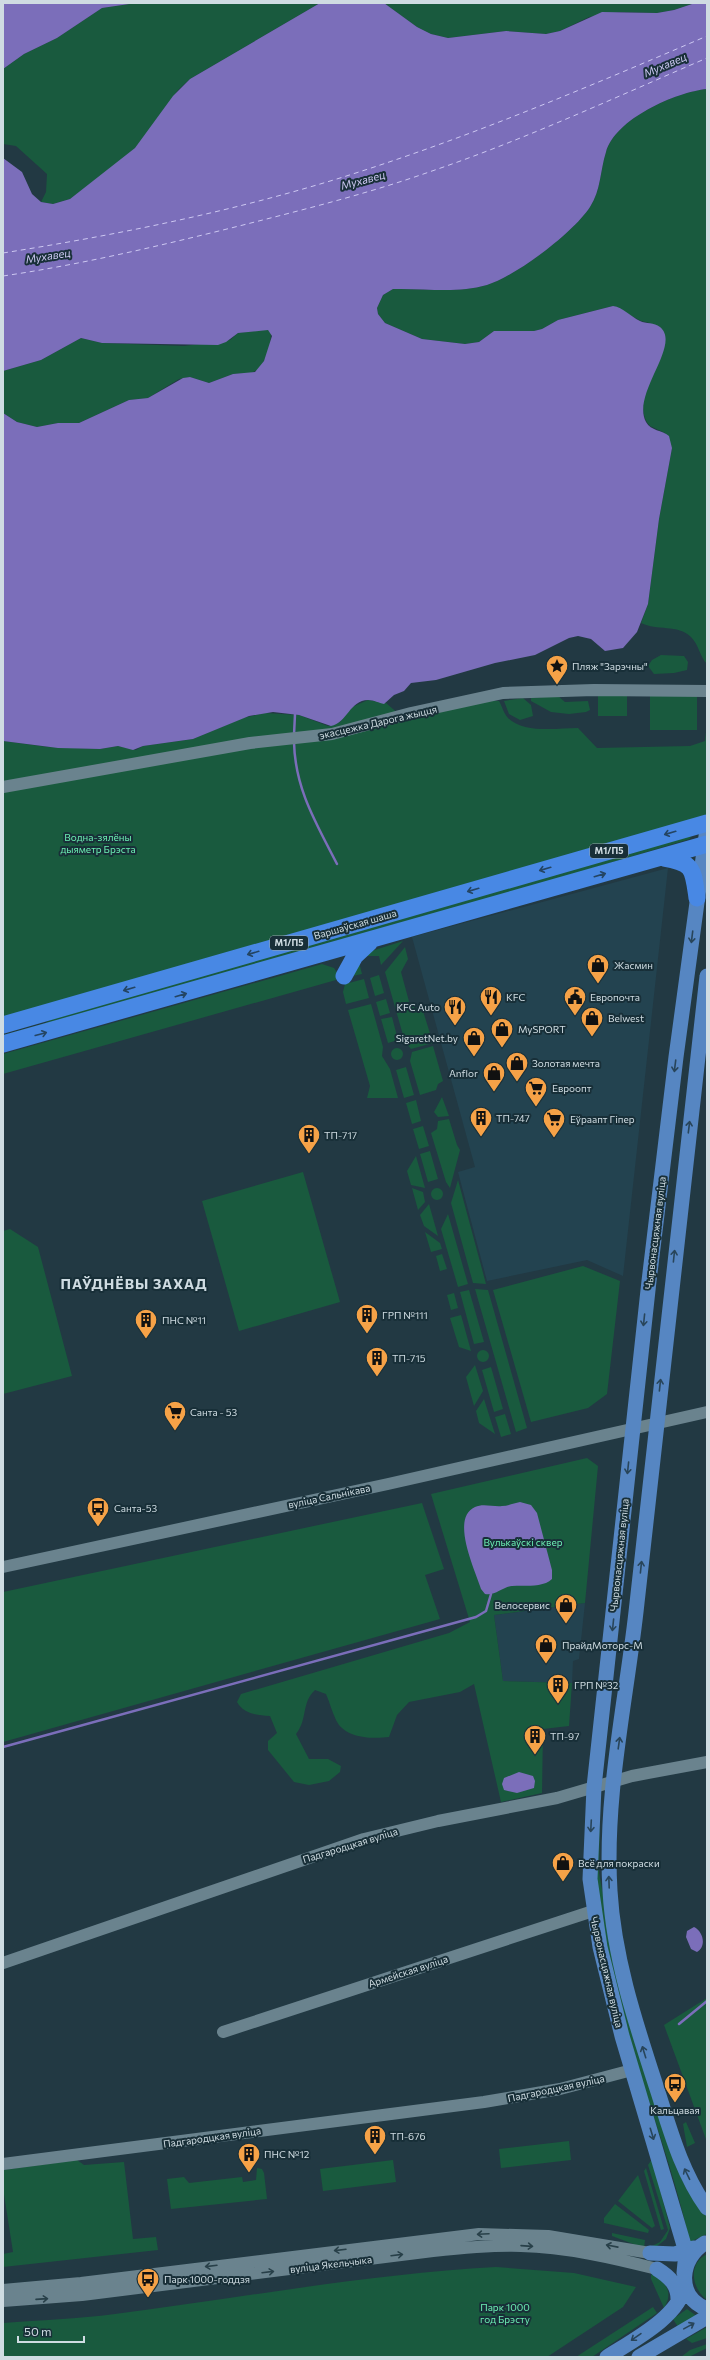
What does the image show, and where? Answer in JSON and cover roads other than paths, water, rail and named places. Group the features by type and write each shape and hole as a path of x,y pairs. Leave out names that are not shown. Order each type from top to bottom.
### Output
{"highway":[{"name":"Варшаўская шаша","path":"3,1026 707,822"},
{"name":"Варшаўская шаша","path":"3,1044 315,957 705,845"},
{"path":"661,857 683,861 692,871 697,898"},
{"path":"315,957 329,959 335,963 344,976 355,956 374,939"}],"main road":[{"name":"Чырвонасцяжная вуліца","path":"684,2279 686,2252 604,1970 593,1911 590,1861 594,1787 632,1430 697,898 707,829"},
{"name":"Чырвонасцяжная вуліца","path":"707,976 630,1661 614,1782 609,1838 610,1891 621,1968 638,2031 676,2149 693,2186 707,2208"},
{"path":"650,2253 662,2251 671,2244 679,2225"},
{"path":"650,2253 669,2255 686,2252 706,2243"},
{"path":"607,2357 665,2317 678,2304 692,2254 706,2243"},
{"path":"657,2270 684,2279 692,2298 707,2309"},
{"path":"657,2270 674,2282 678,2293 678,2304"},
{"path":"639,2357 707,2317"}],"street":[{"name":"экасцежка Дарога жыцця","path":"3,787 250,743 332,734 411,713 503,694 594,690 707,691"},
{"path":"697,1065 707,1043"},
{"name":"вуліца Сальнікава","path":"3,1566 632,1430 707,1412"},
{"name":"Падгародцкая вуліца","path":"3,1963 356,1841 438,1821 557,1798 647,1773 707,1762"},
{"name":"Армейская вуліца","path":"223,2032 593,1911"},
{"name":"Падгародцкая вуліца","path":"3,2164 484,2102 560,2088 632,2070"},
{"name":"вуліца Якельчыка","path":"3,2290 61,2285 479,2234 548,2236 650,2253"},
{"name":"вуліца Якельчыка","path":"3,2301 101,2293 433,2251 486,2246 523,2246 560,2250 657,2270"},
{"path":"100,2280 96,2286 101,2293"},
{"path":"61,2285 66,2286 69,2290 67,2295 62,2297"}],"water":[{"path":"3,3 136,3 102,8 57,38 24,54 3,69"},
{"name":"Мухавец","path":"320,3 384,3 417,27 431,34 448,38 506,31 546,34 560,31 602,12 657,13 674,10 695,3 707,3 707,89 679,95 648,109 621,129 612,140 606,152 594,201 571,229 558,241 513,273 487,285 475,288 452,290 393,289 383,295 377,308 378,314 385,323 422,339 465,344 479,342 494,331 534,331 542,329 558,320 613,306 620,308 640,321 655,324 660,327 665,335 665,346 645,398 643,411 648,425 669,436 672,448 659,519 648,604 637,632 623,648 605,651 591,639 578,636 569,638 535,655 495,663 436,680 411,683 404,691 394,695 384,704 372,700 362,701 353,707 341,721 331,726 299,715 273,712 249,716 193,739 143,746 133,750 118,746 100,749 58,748 3,741 3,413 17,422 37,427 58,423 79,423 129,400 148,398 183,378 190,377 209,383 233,374 255,372 264,361 272,336 268,330 238,333 226,342 218,345 102,343 81,338 41,360 3,371 3,158 22,172 32,194 41,202 53,204 70,199 135,148 173,96 190,79"},
{"path":"520,1502 531,1505 537,1513 552,1570 552,1579 544,1584 533,1586 512,1586 496,1593 485,1594 481,1589 466,1545 464,1533 468,1513 478,1506 504,1506"},
{"path":"519,1772 533,1776 535,1781 534,1788 517,1793 504,1790 502,1784 504,1778"},
{"path":"694,1927 700,1932 703,1939 702,1946 697,1952 691,1949 686,1937 687,1931"}],"waterway":[{"path":"294,735 295,714"},
{"path":"294,742 298,775 308,805 314,820 337,864"},
{"path":"3,1747 476,1617 486,1611 491,1594"},
{"path":"679,2024 707,2001"}],"place":[{"name":"Пляж \"Зарэчны\"","path":"557,686"},
{"name":"Жасмин","path":"598,984"},
{"name":"KFC","path":"491,1016"},
{"name":"Европочта","path":"575,1016"},
{"name":"KFC Auto","path":"455,1026"},
{"name":"Belwest","path":"592,1038"},
{"name":"MySPORT","path":"502,1048"},
{"name":"SigaretNet.by","path":"474,1058"},
{"name":"Золотая мечта","path":"517,1082"},
{"name":"Anflor","path":"494,1092"},
{"name":"Евроопт","path":"536,1108"},
{"name":"ТП-747","path":"481,1138"},
{"name":"Еўраапт Гіпер","path":"554,1138"},
{"name":"ТП-717","path":"309,1154"},
{"name":"ГРП №111","path":"367,1334"},
{"name":"ПНС №11","path":"146,1340"},
{"name":"ТП-715","path":"377,1378"},
{"name":"Санта - 53","path":"175,1432"},
{"name":"Санта-53","path":"98,1528"},
{"name":"Велосервис","path":"566,1624"},
{"name":"ПрайдМоторс-М","path":"546,1664"},
{"name":"ГРП №32","path":"558,1704"},
{"name":"ТП-97","path":"535,1756"},
{"name":"Всё для покраски","path":"563,1882"},
{"name":"Кальцавая","path":"675,2104"},
{"name":"ТП-676","path":"375,2156"},
{"name":"ПНС №12","path":"249,2174"},
{"name":"Парк 1000-годдзя","path":"148,2298"}],"district":[{"name":"ПАЎДНЁВЫ ЗАХАД","path":"134,1284"}],"park label":[{"name":"Водна-зялёны дыяметр Брэста","path":"98,842"},
{"name":"Вулькаўскі сквер","path":"523,1542"},
{"name":"Парк 1000 год Брэсту","path":"505,2312"}]}
